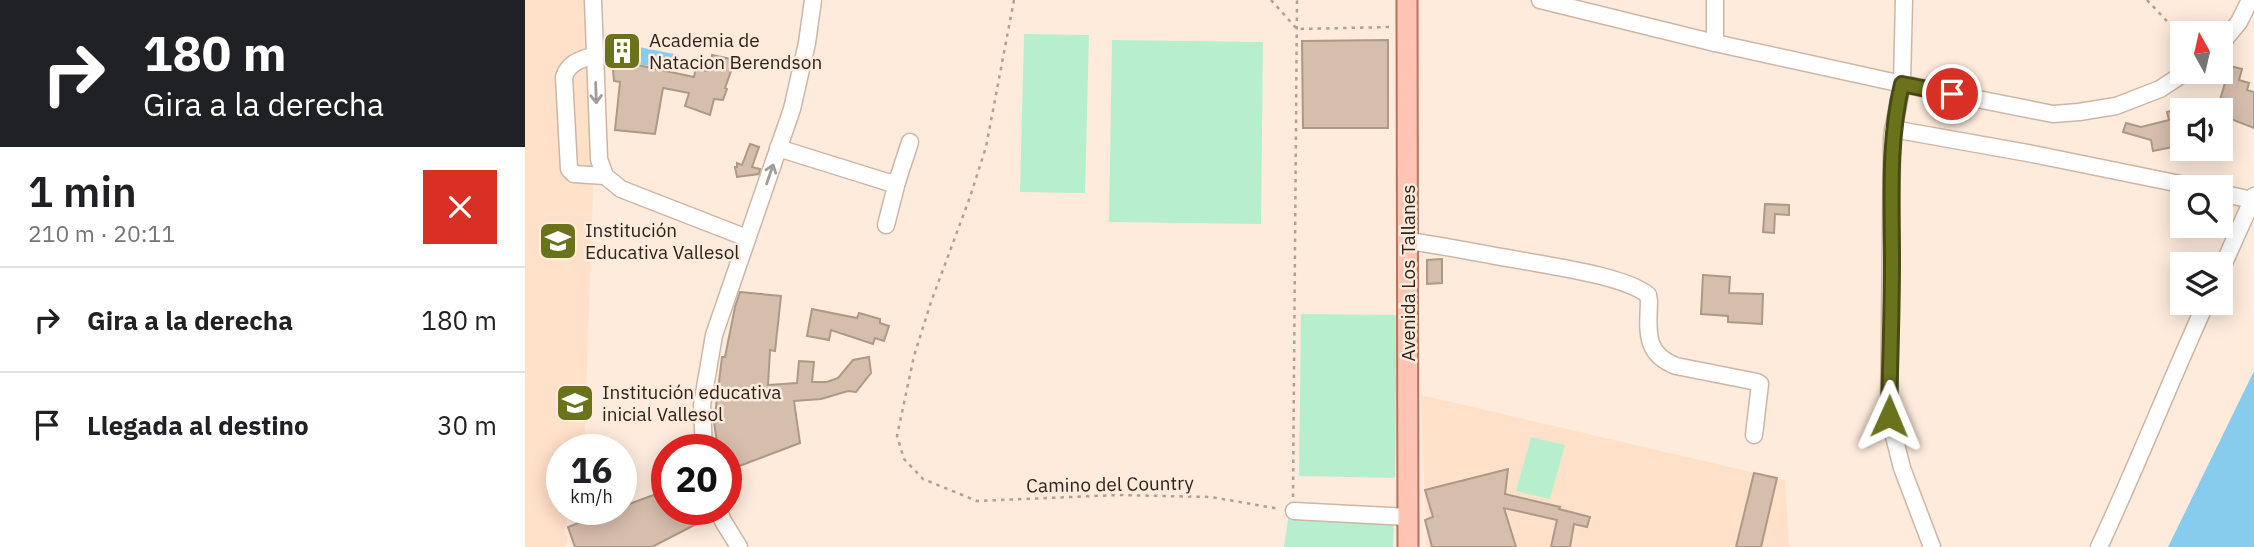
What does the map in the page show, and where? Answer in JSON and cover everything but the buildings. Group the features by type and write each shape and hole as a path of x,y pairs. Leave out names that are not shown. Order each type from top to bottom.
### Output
{"main road":[{"name":"Avenida Los Tallanes","path":"1407,0 1408,547"}],"street":[{"path":"593,0 599,159 605,177"},
{"path":"703,434 702,405 714,335 792,108 807,43 813,0"},
{"path":"1540,0 1604,7 1715,43 2053,114 2116,106 2170,82"},
{"path":"1715,0 1715,43"},
{"path":"1905,0 1902,84 1893,129 1889,416 1902,468 1932,547"},
{"path":"2233,29 2250,0"},
{"path":"595,55 575,62 567,68 564,78 569,169 574,174 605,177 621,189 747,238"},
{"path":"1893,129 2046,156 2170,182"},
{"path":"886,225 910,142"},
{"path":"778,148 887,182 897,182"},
{"path":"2229,252 2253,198 2233,195"},
{"path":"1408,241 1566,269 1627,284 1643,291 1648,295 1649,301 1650,345 1664,361 1760,384 1753,435"},
{"path":"2099,547 2200,315"},
{"path":"1294,511 1408,517"},
{"path":"725,525 739,547"}],"path":[{"name":"Camino del Country","path":"1014,0 986,147 914,356 897,436 904,459 923,479 977,501 1118,495 1211,498 1294,511"},
{"path":"1271,0 1297,29 1407,27"},
{"path":"1294,511 1297,0"},
{"path":"2147,0 2170,24"}],"shaded area":[{"name":"Institución Educativa Vallesol","path":"525,0 585,0 593,192 585,434 546,434 546,525 566,525 564,531 568,539 565,547 525,547"},
{"path":"1421,395 1785,480 1789,547 1427,547"}],"green space":[{"path":"1024,34 1089,35 1085,193 1020,192"},
{"path":"1112,40 1263,42 1261,224 1109,222"},
{"path":"1301,314 1397,315 1395,478 1299,476"},
{"path":"1531,437 1565,445 1550,499 1516,491"},
{"path":"1289,513 1394,520 1393,547 1284,547"}],"water":[{"path":"634,46 679,55 676,71 633,63"},
{"path":"2254,371 2254,547 2168,547"}],"place":[{"name":"Academia de Natacion Berendson","path":"622,51"},
{"name":"Institución Educativa Vallesol","path":"558,241"},
{"name":"Institución educativa inicial Vallesol","path":"575,403"}],"route":[{"path":"1889,416 1892,137 1898,100 1902,84 1952,94"}]}
